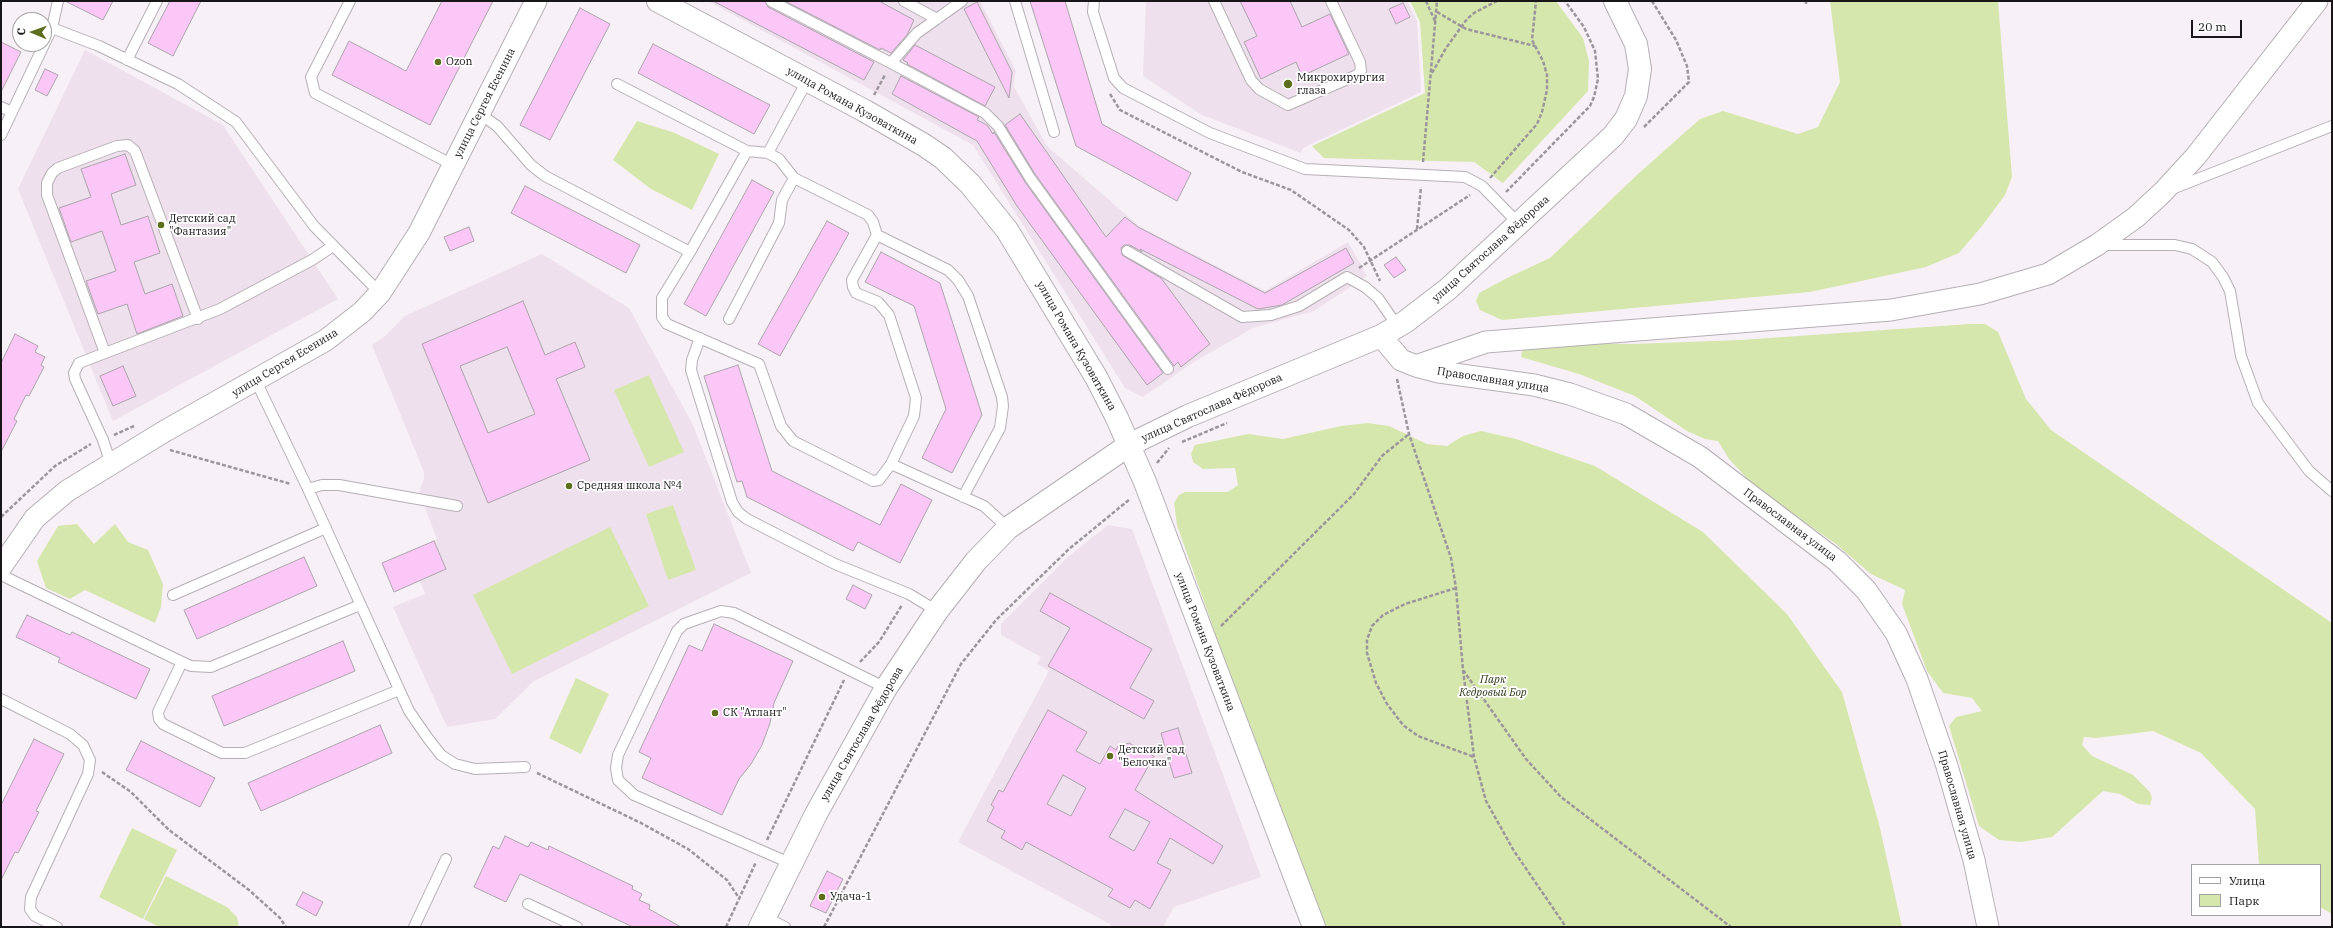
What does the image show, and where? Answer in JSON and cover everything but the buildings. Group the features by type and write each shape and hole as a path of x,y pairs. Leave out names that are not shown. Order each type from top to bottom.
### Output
{"street":[{"name":"улица Сергея Есенина","path":"4,554 35,518 51,504 110,464 256,381 346,326 380,293 418,233 480,114 536,1"},
{"name":"улица Романа Кузоваткина","path":"658,1 904,132 943,158 988,206 1025,257 1096,377 1129,445 1314,927"},
{"name":"улица Святослава Фёдорова","path":"763,922 816,814 886,688 938,611 976,561 1008,528 1129,445 1188,416 1389,331 1448,290 1613,136 1626,119 1636,96 1640,69 1636,44 1615,1"},
{"path":"1416,366 1486,342 1892,310 1980,294 2028,281 2053,271 2097,245 2136,217 2163,192 2196,156 2317,1"},
{"name":"Православная улица","path":"1389,331 1401,360 1416,366 1439,372 1534,385 1570,394 1626,414 1700,456 1837,561 1866,590 1896,633 1917,679 1947,766 1974,860 1988,927"}],"lane":[{"path":"58,1 52,28 99,46 178,84 236,122 314,226 380,293"},
{"path":"128,60 157,1"},
{"path":"350,1 311,77 315,93 453,165"},
{"path":"771,1 985,113 998,126 1030,178 1168,369"},
{"path":"904,1 937,19"},
{"path":"891,63 917,33 962,1"},
{"path":"1015,1 1054,132"},
{"path":"1094,1 1093,12 1114,78 1123,88 1210,133 1304,169 1465,177 1482,186 1519,224"},
{"path":"1214,1 1251,80 1259,88 1288,105 1357,75 1360,71 1360,62 1331,1"},
{"path":"1,135 41,52"},
{"path":"768,153 807,81"},
{"path":"617,84 747,151 768,153 779,159 794,178 868,214 873,222 877,235 852,280 853,287 856,293 878,302 889,315 916,398 914,416 891,464 879,480 873,481 793,441 781,426 759,364 667,324 660,311 662,298 690,252 747,151"},
{"path":"1,107 12,112"},
{"path":"480,114 496,126 531,165 545,176 690,252"},
{"path":"2163,192 2332,126"},
{"path":"105,353 47,195 47,183 58,168 117,146 128,145 135,151 198,320"},
{"path":"729,319 779,223 782,200 794,178"},
{"path":"877,235 948,270 958,280 968,296 1002,397 1003,406 1000,428 963,497"},
{"path":"2097,245 2150,243 2175,245 2192,249 2212,262 2223,277 2230,291 2241,356 2258,403 2309,471 2332,491"},
{"path":"110,464 102,440 74,373 82,361 198,320 312,260 333,246"},
{"path":"1127,251 1242,317 1271,315 1299,306 1347,277 1365,287 1378,298 1389,331"},
{"path":"700,338 692,360 691,370 732,502 738,512 747,519 835,564 909,594 938,611"},
{"path":"256,381 308,489 409,711 427,737 441,755 455,764 475,769 525,767"},
{"path":"891,464 984,506 1008,528"},
{"path":"308,489 322,485 340,484 457,506"},
{"path":"173,595 326,528"},
{"path":"1,575 191,666 211,667 360,605"},
{"path":"792,864 634,795 618,780 616,768 618,755 676,631 684,624 721,611 734,613 886,688"},
{"path":"182,662 158,712 159,719 163,724 222,753 245,753 399,690"},
{"path":"1,699 70,734 83,745 90,760 88,774 31,897 30,909 35,916 57,927"},
{"path":"414,927 446,859"},
{"path":"528,904 577,927"},
{"path":"763,922 785,927"}],"path":[{"path":"1426,1 1436,21"},
{"path":"1417,229 1438,1"},
{"path":"1431,76 1446,48 1474,13 1497,1"},
{"path":"1347,277 1371,259 1482,186 1538,124 1547,90 1547,75 1543,61 1535,47 1532,31 1536,1"},
{"path":"1497,201 1590,106 1594,97 1598,79 1595,51 1584,27 1565,1"},
{"path":"1641,130 1689,82 1687,66 1676,40 1652,1"},
{"path":"1437,12 1462,27 1535,47"},
{"path":"865,111 891,63"},
{"path":"1108,90 1120,110 1242,172 1291,190 1349,230 1371,259 1381,284"},
{"path":"1397,379 1409,434 1451,558 1456,588 1463,670 1474,757 1486,801 1514,851 1566,927"},
{"path":"1181,443 1228,422"},
{"path":"1,517 55,466 89,445 140,424"},
{"path":"1220,627 1354,494 1382,456 1409,434"},
{"path":"824,927 961,664 996,620 1069,549 1134,496 1167,449 1174,446"},
{"path":"166,449 308,489"},
{"path":"1456,588 1405,604 1383,616 1372,626 1367,640 1367,654 1376,683 1402,725 1418,736 1474,757"},
{"path":"726,927 845,678 879,642 909,594"},
{"path":"1463,670 1526,759 1561,797 1731,927"},
{"path":"90,760 104,774 131,792 169,830 249,890 280,918 286,927"},
{"path":"525,767 641,823 688,849 727,880 740,898"}],"shaded area":[{"path":"708,1 980,1 1016,71 1013,85 1047,146 1139,226 1265,291 1348,242 1367,276 1314,311 1253,328 1194,362 1143,397 1125,388 973,145"},
{"name":"Микрохирургия глаза","path":"1146,1 1407,1 1417,21 1421,92 1303,148 1301,153 1200,114 1143,76"},
{"name":"Детский сад \"Фантазия\"","path":"85,50 223,125 338,299 113,421 18,189"},
{"name":"Средняя школа №4","path":"542,254 629,308 693,425 751,573 534,681 495,719 447,727 393,607 425,594 420,581 446,569 434,541 437,539 419,492 424,479 424,472 372,345 384,337 405,316"},
{"name":"Детский сад \"Белочка\"","path":"1108,525 1132,529 1261,877 1174,907 1163,927 1112,927 1110,924 958,842 1049,671 1037,664 1041,657 1001,635 1001,624 1069,556"}],"green space":[{"path":"1410,1 1556,1 1583,38 1589,61 1588,91 1503,183 1474,162 1324,158 1312,146 1425,93 1420,22"},
{"path":"1830,1 1998,1 2012,177 2005,195 1982,226 1959,253 1926,267 1810,292 1502,320 1480,310 1476,301 1479,293 1550,258 1638,174 1700,119 1723,111 1798,134 1818,127 1840,82"},
{"path":"637,121 675,133 719,154 692,210 651,189 613,160"},
{"path":"1985,324 1998,332 2026,399 2051,430 2332,623 2332,914 2321,908 2321,864 2259,864 2255,809 2201,753 2153,731 2096,738 2084,737 2082,745 2092,756 2133,775 2150,792 2152,798 2150,805 2138,804 2120,794 2103,791 2052,837 2021,842 1999,840 1979,826 1949,726 1956,717 1982,711 1972,698 1943,693 1927,671 1902,604 1905,590 1871,574 1836,544 1756,488 1729,459 1718,441 1705,439 1687,431 1635,396 1579,374 1521,357 1523,346 1556,343 1632,344 1740,340"},
{"path":"649,375 684,452 649,467 614,390"},
{"name":"Парк Кедровый Бор","path":"1368,423 1389,426 1427,444 1447,446 1463,436 1481,431 1516,439 1595,466 1703,532 1787,614 1842,692 1879,824 1902,927 1325,927 1215,633 1177,525 1174,503 1179,495 1185,492 1228,492 1238,485 1235,468 1203,469 1193,462 1191,454 1195,445 1248,434 1283,439 1341,426"},
{"path":"673,505 696,570 668,580 646,514"},
{"path":"77,524 94,544 115,524 128,542 148,550 163,584 161,607 155,623 85,590 70,599 46,588 37,561 58,526"},
{"path":"610,527 649,606 512,674 473,595"},
{"path":"576,678 609,694 581,754 549,738"},
{"path":"132,828 177,850 143,919 99,897"},
{"path":"166,876 227,907 237,917 239,927 159,927 144,919"}],"place":[{"name":"Ozon","path":"438,62"},
{"name":"Микрохирургия глаза","path":"1288,84"},
{"name":"Детский сад \"Фантазия\"","path":"161,225"},
{"name":"Средняя школа №4","path":"569,486"},
{"name":"СК \"Атлант\"","path":"715,713"},
{"name":"Детский сад \"Белочка\"","path":"1110,756"},
{"name":"Удача-1","path":"822,897"}]}
